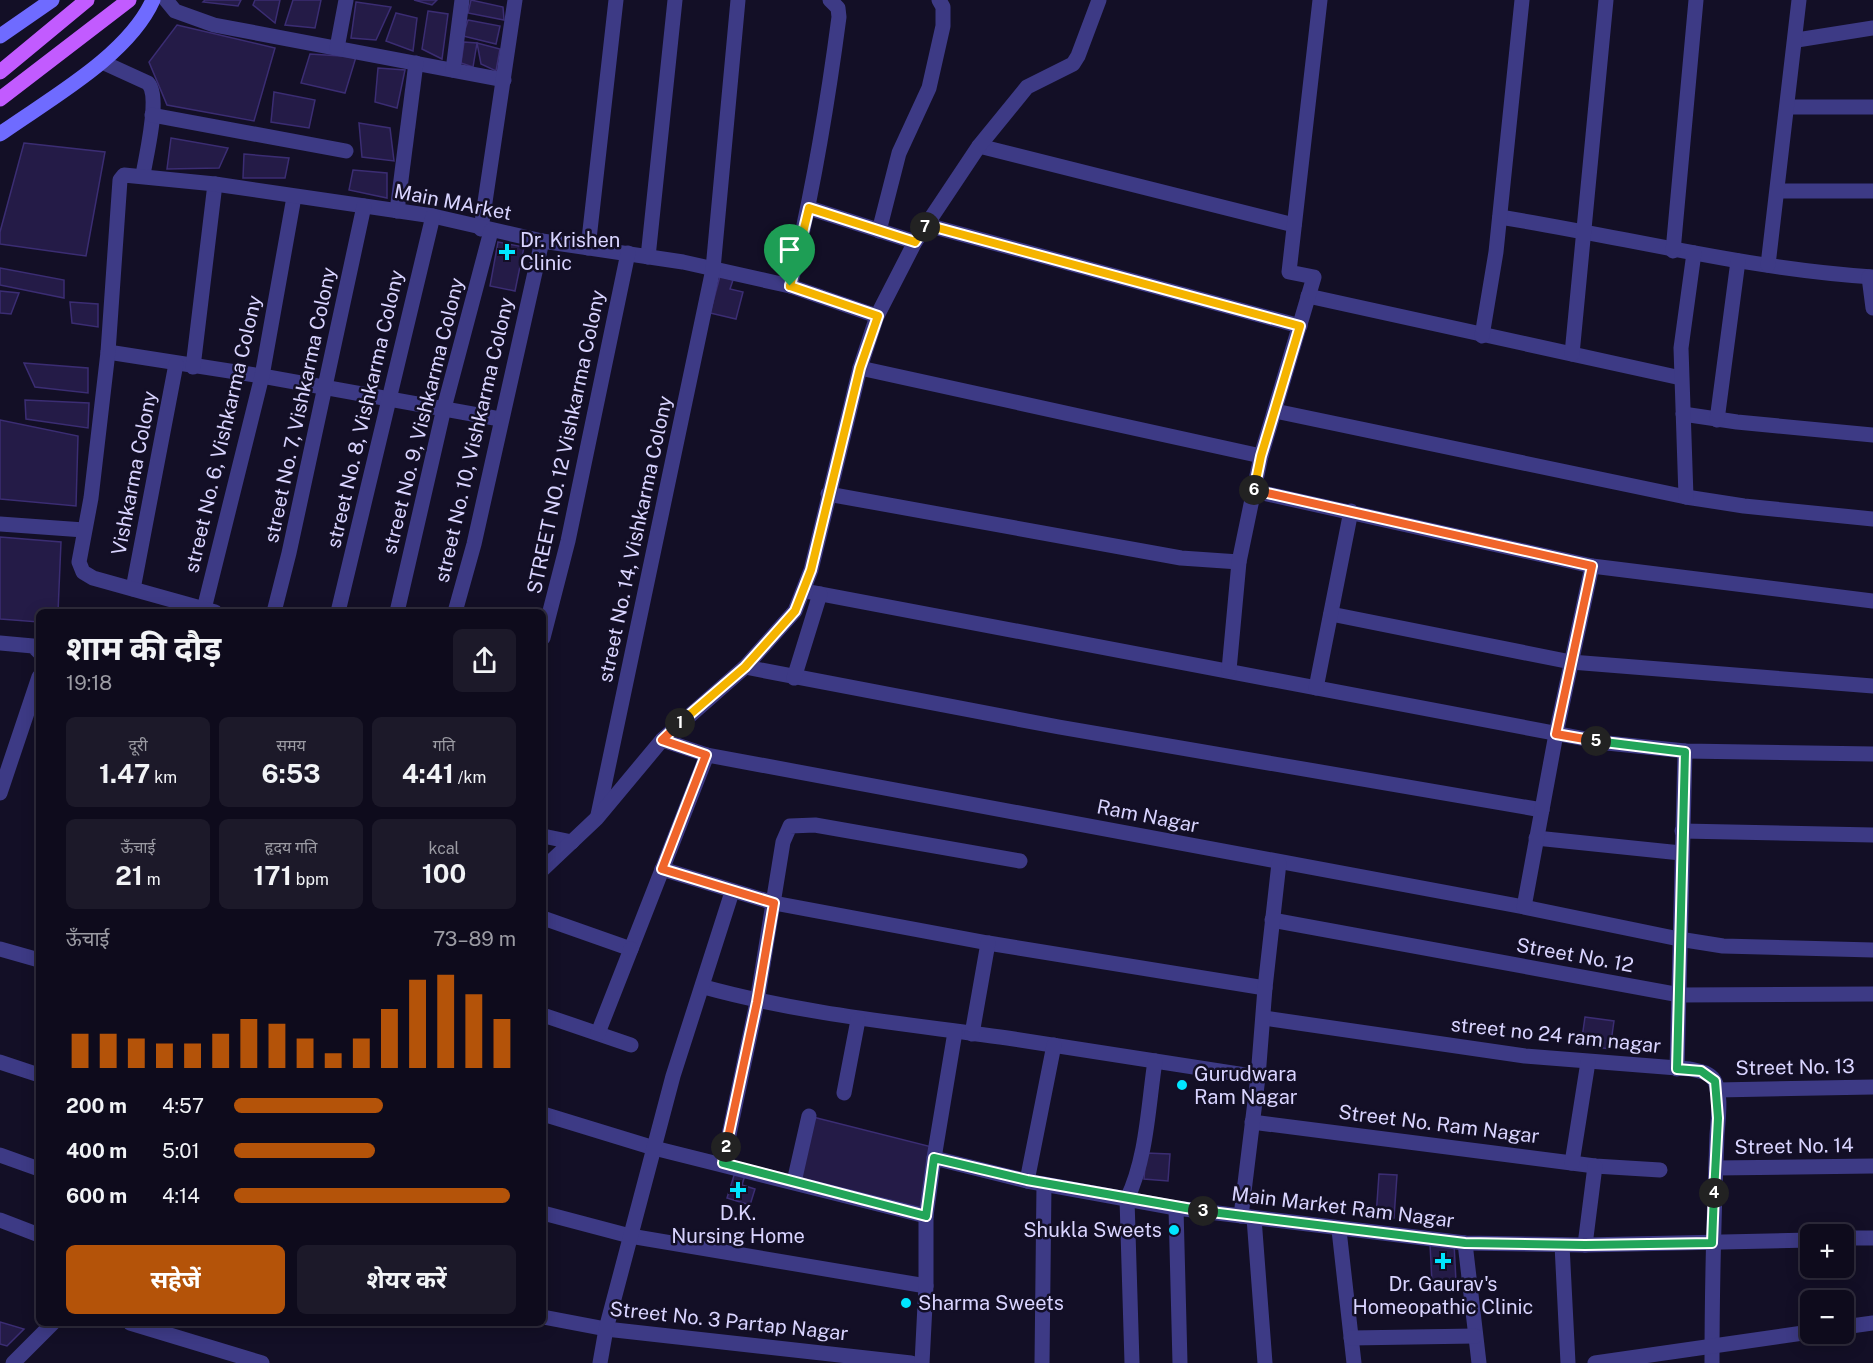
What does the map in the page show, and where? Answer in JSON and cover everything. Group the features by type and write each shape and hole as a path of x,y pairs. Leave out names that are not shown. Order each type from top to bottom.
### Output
{"main road":[{"path":"0,99 109,13 129,0"},
{"path":"0,72 86,1"}],"street":[{"path":"0,36 52,0"},
{"path":"0,134 102,62 138,24 153,0"},
{"path":"166,0 176,11 190,18 504,80"},
{"path":"337,48 346,0"},
{"path":"453,70 462,0"},
{"name":"street No. 9, Vishkarma Colony","path":"398,609 486,230 515,0"},
{"path":"588,249 616,0"},
{"path":"648,256 675,0"},
{"name":"street No. 14, Vishkarma Colony","path":"597,818 713,269 738,0"},
{"path":"790,286 809,208 839,17 838,8 830,0"},
{"path":"879,231 899,153 929,88 943,26 943,7 939,0"},
{"path":"546,866 597,818 662,740 745,667 795,611 805,591 860,368 878,316 915,242 979,146 1027,87 1072,64 1082,50 1099,0"},
{"path":"1229,670 1239,562 1261,456 1314,277 1289,272 1320,0"},
{"path":"1482,336 1500,217 1522,0"},
{"path":"1572,354 1606,0"},
{"path":"1673,251 1696,0"},
{"path":"1768,265 1797,40 1799,0"},
{"path":"1797,40 1873,28"},
{"path":"102,62 148,83 153,94 143,175"},
{"path":"397,211 416,63"},
{"path":"1787,107 1873,106"},
{"path":"152,115 346,151"},
{"path":"979,146 1294,225"},
{"name":"Main MArket","path":"108,352 121,176 143,175 215,184 433,216 542,241 648,256 790,286 878,316"},
{"path":"194,367 215,184"},
{"path":"1778,191 1873,191"},
{"name":"street No. 6, Vishkarma Colony","path":"209,609 262,376 294,197"},
{"name":"street No. 7, Vishkarma Colony","path":"275,609 326,387 364,206"},
{"path":"809,208 915,242"},
{"name":"street No. 8, Vishkarma Colony","path":"339,609 433,216"},
{"path":"1500,217 1585,231 1673,251 1871,277 1873,308"},
{"path":"927,225 1300,326"},
{"name":"street No. 10, Vishkarma Colony","path":"456,609 474,544 500,419 542,241"},
{"path":"1686,497 1680,348 1694,253"},
{"name":"STREET NO. 12 Vishkarma Colony","path":"546,626 568,541 628,254"},
{"path":"1718,420 1738,261"},
{"path":"1308,296 1681,378"},
{"path":"202,609 93,578 83,572 79,562 108,352 262,376 500,419"},
{"name":"Vishkarma Colony","path":"133,589 176,364"},
{"path":"860,368 1261,456"},
{"path":"1275,411 1686,497 1744,506 1873,519"},
{"path":"1683,414 1718,420 1873,435"},
{"path":"1254,491 1592,566 1873,602"},
{"path":"828,494 1181,558 1239,562"},
{"path":"1316,688 1351,511"},
{"path":"0,524 84,530"},
{"path":"1524,907 1556,734 1592,566"},
{"path":"805,591 1607,743 1685,752 1873,754"},
{"path":"794,678 820,594"},
{"path":"1331,614 1571,662 1873,686"},
{"path":"0,643 36,650"},
{"path":"745,667 1083,731 1542,810"},
{"path":"0,794 36,686"},
{"name":"Ram Nagar","path":"662,740 706,755 1524,907 1679,939 1723,946 1873,950"},
{"path":"1677,1069 1685,752"},
{"path":"598,1033 706,755"},
{"path":"723,1163 757,1002 786,832 795,824 815,825 1020,861"},
{"path":"1682,831 1873,835"},
{"path":"546,837 572,842"},
{"path":"1536,838 1681,853"},
{"path":"1265,1363 1247,1217 1252,1122 1279,863"},
{"path":"662,869 774,903 988,943 1265,988"},
{"path":"600,1363 606,1329 673,1076 704,987 732,892"},
{"path":"546,919 631,949"},
{"name":"Street No. 12","path":"1272,920 1680,995 1873,994"},
{"path":"972,1034 988,943"},
{"path":"0,949 36,959"},
{"path":"704,987 757,1002 858,1020 1054,1045 1258,1077"},
{"path":"546,1016 631,1045"},
{"name":"street no 24 ram nagar","path":"1264,1018 1525,1056 1677,1069 1708,1075 1715,1081 1717,1089"},
{"path":"844,1093 858,1020"},
{"path":"921,1363 926,1286 926,1216 955,1032"},
{"path":"1027,1180 1054,1045"},
{"path":"1132,1363 1127,1198 1136,1179 1141,1159 1155,1061"},
{"path":"0,1062 36,1074"},
{"path":"1572,1163 1588,1062"},
{"name":"Street No. 13","path":"1717,1089 1873,1087"},
{"path":"1712,1363 1712,1243 1717,1089"},
{"path":"546,1115 654,1148 723,1163 926,1216"},
{"path":"794,1182 809,1116"},
{"name":"Street No. Ram Nagar","path":"1252,1122 1595,1166 1660,1170"},
{"path":"0,1155 36,1168"},
{"name":"Main Market Ram Nagar","path":"934,1158 1044,1184 1176,1208 1340,1230 1465,1243 1585,1245 1800,1240"},
{"path":"1585,1245 1595,1166"},
{"name":"Street No. 14","path":"1716,1168 1873,1166"},
{"path":"1042,1363 1044,1184"},
{"path":"1176,1208 1180,1363"},
{"path":"546,1214 630,1236 926,1286"},
{"path":"0,1220 36,1234"},
{"path":"1340,1230 1354,1363"},
{"path":"1854,1239 1873,1238"},
{"path":"1465,1243 1479,1363"},
{"path":"1562,1245 1568,1363"},
{"name":"Street No. 3 Partap Nagar","path":"546,1318 606,1329 911,1363"},
{"path":"1854,1326 1873,1323"},
{"path":"13,1363 50,1326"},
{"path":"140,1326 262,1363"},
{"path":"1595,1363 1800,1333"},
{"path":"1352,1338 1475,1336"}],"building":[{"path":"205,0 241,0 238,6 203,2"},
{"path":"255,0 280,0 275,23 253,5"},
{"path":"293,0 321,0 315,28 285,25"},
{"path":"414,0 437,0 432,5"},
{"path":"471,0 503,7 504,20 468,13"},
{"path":"356,2 391,7 376,40 351,38"},
{"path":"428,11 448,14 442,59 422,49"},
{"path":"396,13 417,18 413,51 386,41"},
{"path":"468,20 500,26 496,44 463,36"},
{"path":"177,25 275,48 254,121 167,105 149,62"},
{"path":"464,42 477,43 473,67 461,63"},
{"path":"477,43 500,49 496,71 481,64"},
{"path":"310,54 356,57 345,93 301,83"},
{"path":"378,68 405,70 397,108 375,102"},
{"path":"274,92 315,100 309,128 271,122"},
{"path":"359,123 390,128 394,161 362,157"},
{"path":"171,138 228,148 219,168 167,169"},
{"path":"24,143 105,152 86,256 0,244 0,232"},
{"path":"244,154 289,158 285,178 243,178"},
{"path":"353,170 387,173 387,198 349,190"},
{"path":"498,242 524,247 515,291 490,286"},
{"path":"0,268 64,280 64,298 0,285"},
{"path":"720,276 733,280 730,289 743,292 736,319 710,313"},
{"path":"0,291 19,293 11,314 0,313"},
{"path":"70,302 98,304 98,327 72,323"},
{"path":"24,363 88,368 88,393 35,387"},
{"path":"25,400 89,403 88,428 26,419"},
{"path":"0,420 78,436 76,506 0,499"},
{"path":"0,537 61,542 58,609 36,609 36,622 0,619"},
{"path":"1585,1017 1614,1021 1610,1049 1581,1045"},
{"path":"809,1116 932,1147 926,1216 800,1179"},
{"path":"1146,1153 1170,1154 1168,1181 1144,1179"},
{"path":"736,1169 746,1172 742,1185 755,1189 750,1205 727,1198"},
{"path":"1379,1174 1397,1175 1394,1218 1376,1217"},
{"path":"1454,1243 1456,1282 1432,1282 1430,1244"},
{"path":"0,1322 24,1329 7,1346 0,1344"}],"place":[{"name":"Dr. Krishen Clinic","path":"507,252"},
{"name":"Gurudwara Ram Nagar","path":"1182,1085"},
{"name":"D.K. Nursing Home","path":"738,1190"},
{"name":"Shukla Sweets","path":"1174,1230"},
{"name":"Dr. Gaurav's Homeopathic Clinic","path":"1443,1261"},
{"name":"Sharma Sweets","path":"906,1303"}],"route":[{"path":"809,208 915,242 927,225 1300,326 1261,456 1254,491 1592,566 1556,734 1607,743 1685,752 1677,1069 1701,1071 1715,1081 1717,1089 1718,1118 1712,1243 1585,1245 1465,1243 1381,1235 1176,1208 1027,1180 934,1158 926,1216 723,1163 757,1002 774,903 662,869 706,755 662,740 745,667 774,637 795,611 805,591 811,570 860,368 878,316 790,286 809,208"}]}
